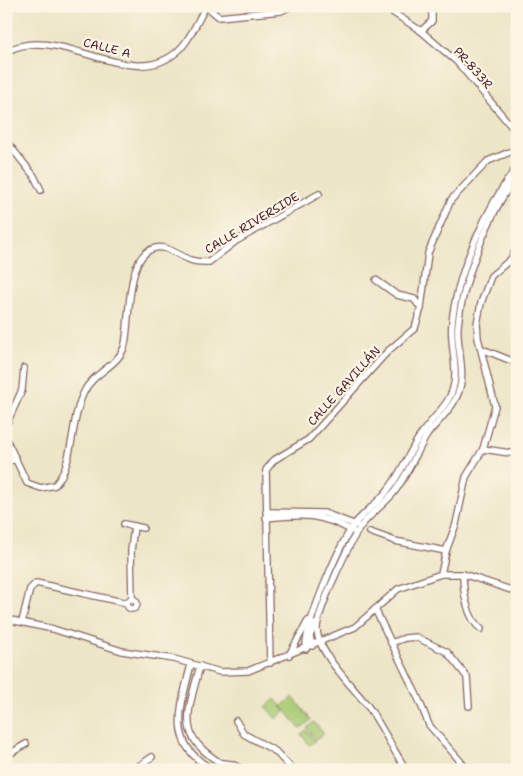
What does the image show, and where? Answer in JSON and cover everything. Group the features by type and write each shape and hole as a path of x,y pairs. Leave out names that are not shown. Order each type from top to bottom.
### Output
{"street":[{"path":"206,6 219,17 281,11 291,6"},
{"name":"CALLE A","path":"6,52 30,45 57,47 86,52 112,62 148,66 165,60 180,49 206,6"},
{"name":"PR-833R","path":"383,6 421,31 457,62 517,133"},
{"path":"421,31 432,21 432,12 426,6"},
{"path":"6,141 34,176 41,190"},
{"name":"CALLE GAVILLÁN","path":"270,663 266,470 274,460 310,439 388,351 415,328 421,308 428,253 451,200 488,161 517,149"},
{"path":"289,655 354,531 392,484 420,436 448,400 454,387 456,368 452,324 458,293 487,214 517,167"},
{"path":"358,525 394,493 426,437 455,401 461,388 463,369 458,336 464,294 471,270 493,216 502,196 517,176"},
{"name":"CALLE RIVERSIDE","path":"6,439 27,483 33,487 50,487 60,480 64,473 78,405 83,393 94,377 117,360 125,346 132,282 140,257 150,249 163,247 193,261 209,262 236,241 319,194"},
{"path":"440,574 456,524 466,477 483,449 495,406 477,324 484,292 491,276 511,259 517,248"},
{"path":"376,280 397,295 414,299 421,308"},
{"path":"482,349 517,363"},
{"path":"6,425 22,390 24,368"},
{"path":"483,449 517,454"},
{"path":"6,462 16,459"},
{"path":"266,515 324,512 358,525"},
{"path":"266,515 321,516 354,531"},
{"path":"124,524 142,528"},
{"path":"22,622 30,589 36,583 129,601 134,526"},
{"path":"309,647 312,632 354,531"},
{"path":"370,532 396,541 446,551"},
{"path":"6,619 53,629 122,651 191,664 220,672 248,671 355,628 374,609 398,590 440,574 463,574 517,592"},
{"path":"463,574 473,620 481,629"},
{"path":"374,609 429,725 468,770"},
{"path":"309,647 306,636 314,610"},
{"path":"321,612 317,630 320,642 333,665 367,706 402,764"},
{"path":"391,643 405,638 416,637 447,652 467,677 469,706"},
{"path":"191,664 180,709 181,736 194,757 214,770"},
{"path":"200,666 188,712 190,730 201,750 232,770"},
{"path":"236,720 244,734 275,751 293,770"},
{"path":"6,756 26,744"},
{"path":"133,770 152,757"},
{"path":"220,763 231,764 244,770"}],"green space":[{"path":"293,697 311,720 300,729 282,706"},
{"path":"275,699 285,711 276,719 266,707"},
{"path":"314,722 324,734 316,740 307,728"},
{"path":"306,730 315,741 309,745 301,734"}]}
